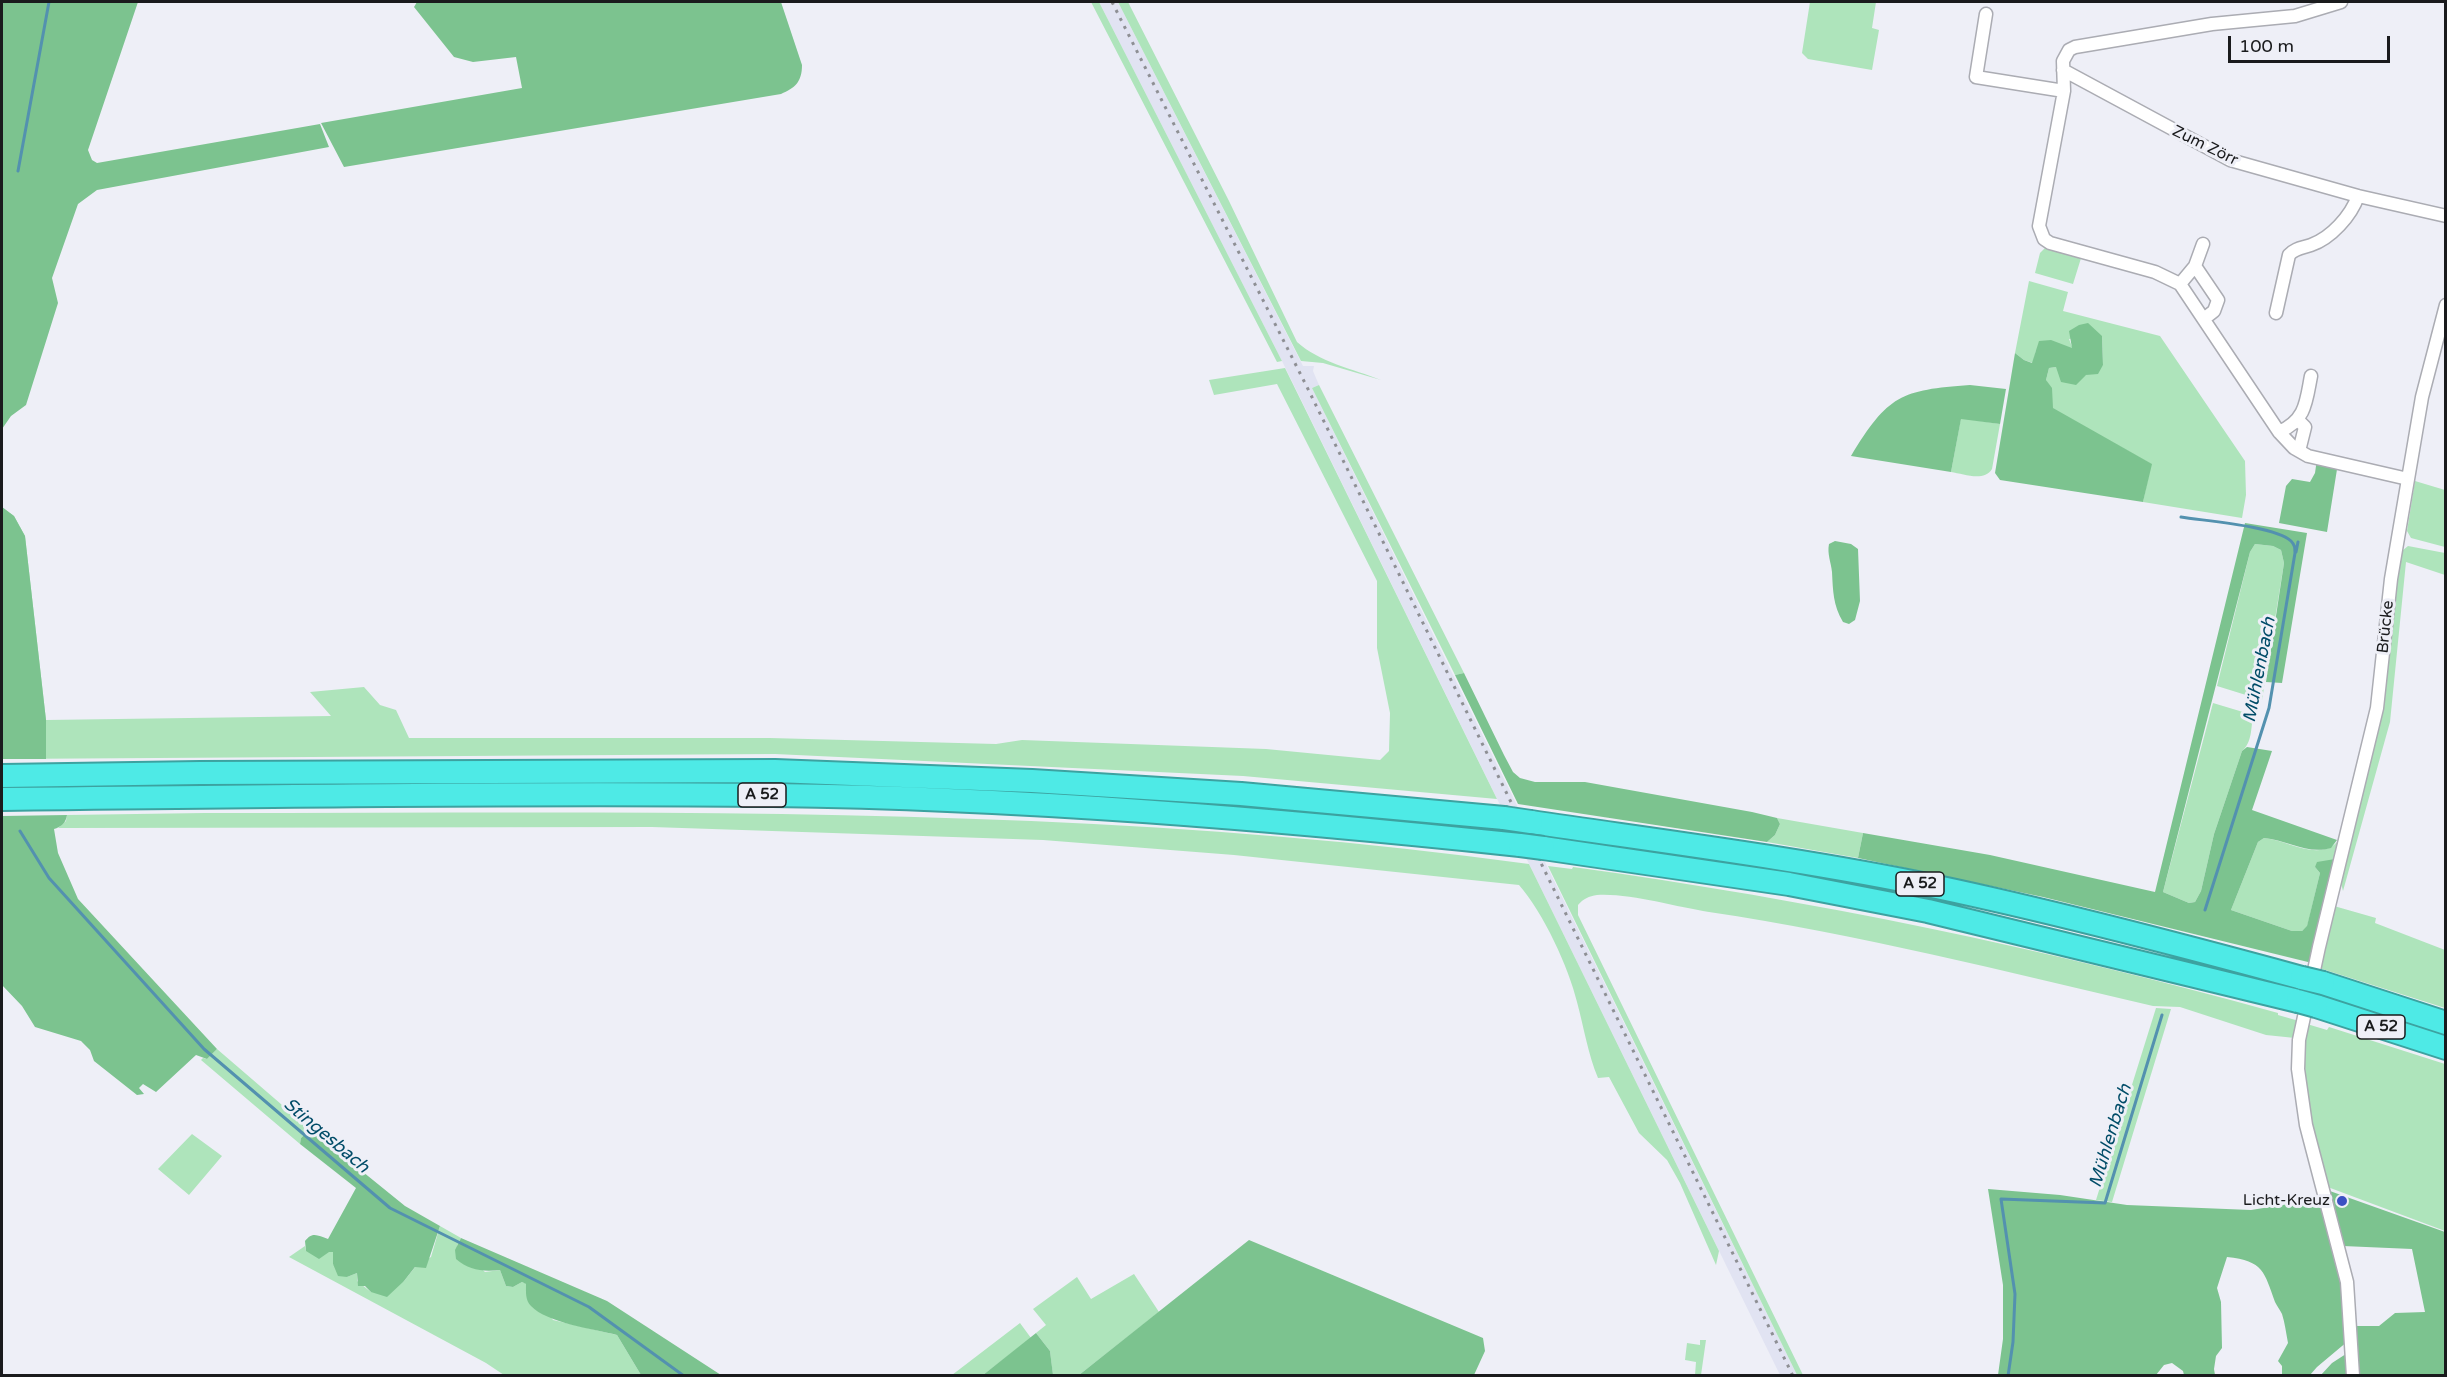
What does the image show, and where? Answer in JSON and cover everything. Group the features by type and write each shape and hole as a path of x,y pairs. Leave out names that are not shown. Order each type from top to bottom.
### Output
{"highway":[{"name":"A 52","path":"2,776 775,771 1032,781 1241,794 1504,818 1753,854 1936,887 2175,944 2313,980 2445,1023"},
{"name":"A 52","path":"2,799 776,795 1030,804 1338,826 1543,848 1790,884 1928,911 2307,1004 2445,1047"}],"street":[{"path":"2341,2 2295,16 2212,24 2074,47 2066,53 2063,61 2064,92 2039,226 2044,239 2050,243 2155,272 2180,284 2280,432 2299,451 2308,456 2408,479"},
{"path":"1986,14 1976,77 2064,92"},
{"name":"Zum Zörr","path":"2063,70 2230,160 2358,196 2445,216"},
{"path":"2276,313 2289,255 2294,250 2318,242 2329,234 2351,212 2358,196"},
{"path":"2180,284 2195,266 2204,244"},
{"path":"2195,266 2218,300 2214,311 2205,318"},
{"name":"Brücke","path":"2354,1376 2346,1282 2306,1125 2298,1069 2299,1040 2319,947 2377,708 2391,579 2427,372 2445,305"},
{"path":"2280,432 2298,420 2312,376"},
{"path":"2298,420 2305,427 2299,451"}],"shaded area":[{"path":"1099,2 1118,2 1303,366 1314,366 1313,371 1319,385 1312,388 1797,1375 1780,1375 1282,361"}],"green space":[{"path":"2,2 138,2 88,150 92,160 97,163 320,124 329,147 97,190 78,204 52,278 58,303 26,405 11,416 2,429"},
{"path":"417,2 781,2 802,71 797,84 781,94 344,167 321,123 522,88 516,57 473,62 454,57 414,7"},
{"path":"1091,2 1099,2 1282,361 1277,362"},
{"path":"1118,2 1128,2 1229,201 1297,342 1326,360 1381,380 1323,363 1301,361"},
{"path":"1810,2 1876,2 1872,28 1879,30 1872,70 1808,59 1802,53"},
{"path":"2048,245 2082,255 2073,284 2035,273 2040,253"},
{"path":"2029,281 2068,292 2063,311 2160,336 2245,461 2246,495 2242,518 2143,502 2151,464 2053,409 2046,380 2049,368 2056,367 2086,375 2103,365 2102,336 2069,339 2073,349 2051,341 2036,351 2033,363 2024,360 2015,353"},
{"path":"2088,323 2102,336 2103,365 2098,374 2086,375 2076,385 2061,382 2056,367 2049,368 2046,380 2052,388 2053,408 2152,464 2143,502 2000,480 1995,473 2015,353 2032,363 2039,341 2051,340 2072,348 2069,331"},
{"path":"1285,368 1497,799 1243,776 775,754 2,759 2,507 14,516 25,536 46,720 331,716 310,692 364,687 380,705 396,710 409,738 770,738 996,744 1022,740 1266,749 1380,760 1389,751 1390,713 1377,648 1377,581 1277,384 1214,395 1209,380"},
{"path":"1319,385 1464,673 1455,675 1312,388"},
{"path":"1970,385 2006,389 2000,424 1961,419 1951,472 1851,456 1876,420 1898,400 1928,390"},
{"path":"1961,418 2000,424 1992,469 1984,475 1973,476 1951,472"},
{"path":"2317,459 2338,463 2327,532 2279,523 2286,486 2292,479 2310,482 2315,473"},
{"path":"2415,481 2445,490 2445,547 2411,538 2407,531"},
{"path":"2,507 14,516 25,536 46,720 46,759 2,759"},
{"path":"2245,523 2307,533 2282,683 2266,682 2284,563 2281,550 2273,546 2255,544 2250,552 2163,892 2189,903 2195,902 2201,891 2214,834 2242,751 2247,747 2272,751 2252,810 2337,840 2331,848 2314,850 2264,838 2258,842 2231,910 2292,931 2302,931 2307,926 2320,873 2315,867 2317,862 2335,859 2312,963 2043,897 1858,858 1863,833 1990,855 2155,892"},
{"path":"1835,541 1851,544 1858,549 1860,601 1855,620 1849,624 1843,622 1834,598 1829,544"},
{"path":"2255,544 2273,546 2281,550 2284,563 2262,700 2217,686 2250,552"},
{"path":"2408,546 2445,553 2445,575 2406,562 2390,722 2343,891 2340,879 2398,562 2402,551"},
{"path":"1464,673 1513,772 1520,778 1535,782 1585,782 1752,812 1777,818 1780,824 1775,835 1767,842 1518,804 1455,675"},
{"path":"2213,703 2253,715 2248,744 2242,751 2214,834 2201,891 2195,902 2189,903 2163,892"},
{"path":"702,813 1033,821 1199,830 1364,844 1529,864 1719,1251 1716,1265 1680,1183 1667,1160 1639,1133 1609,1077 1598,1078 1573,988 1561,957 1546,925 1519,885 1234,855 1043,840 652,827 58,828 66,821 67,815"},
{"path":"67,815 63,824 54,829 58,853 78,899 217,1049 207,1059 196,1055 156,1092 143,1084 139,1088 144,1094 137,1095 94,1061 90,1050 81,1041 35,1027 22,1006 2,985 2,816"},
{"path":"1777,818 1863,833 1858,858 1767,842 1775,835 1780,824"},
{"path":"2264,838 2313,850 2330,847 2340,840 2335,859 2315,867 2320,873 2307,927 2302,931 2292,931 2231,910 2258,842"},
{"path":"1548,866 1572,869 1573,867 1662,880 1928,928 2191,989 2299,1021 2295,1038 2266,1035 2180,1007 2153,1006 1932,954 1821,931 1624,896 1597,895 1584,899 1578,905 1578,915 1803,1375 1797,1375"},
{"path":"2334,906 2376,918 2375,923 2445,950 2445,1008 2319,968"},
{"path":"2156,1008 2171,1009 2112,1202 2096,1200"},
{"path":"2307,1024 2327,1030 2329,1027 2445,1064 2445,1231 2325,1186 2308,1105 2305,1066"},
{"path":"217,1049 310,1129 301,1138 300,1144 201,1060 207,1059"},
{"path":"310,1129 405,1206 440,1226 426,1268 415,1267 387,1297 371,1292 365,1286 358,1286 357,1273 347,1277 338,1276 333,1264 333,1252 319,1259 306,1251 305,1241 311,1236 316,1235 328,1239 356,1188 300,1144 301,1138"},
{"path":"192,1134 222,1156 189,1195 158,1169"},
{"path":"1988,1189 2060,1195 2127,1205 2251,1210 2320,1199 2343,1287 2348,1341 2310,1375 2282,1375 2282,1366 2278,1361 2288,1343 2285,1324 2265,1276 2256,1265 2227,1257 2217,1288 2221,1302 2222,1348 2216,1356 2215,1375 2184,1375 2183,1371 2172,1363 2164,1365 2156,1375 1998,1375 2003,1339 2003,1285"},
{"path":"2327,1190 2445,1232 2445,1375 2357,1375 2356,1326 2379,1326 2395,1313 2425,1312 2412,1249 2343,1246"},
{"path":"440,1226 461,1238 457,1246 485,1272 500,1270 506,1286 513,1287 522,1282 527,1284 553,1320 617,1335 641,1375 504,1375 486,1363 289,1257 305,1246 306,1251 333,1252 333,1264 347,1277 357,1273 357,1281 371,1292 404,1281 416,1266 431,1257"},
{"path":"461,1238 607,1301 721,1375 641,1375 617,1335 571,1325 548,1317 529,1304 526,1284 522,1282 513,1287 506,1286 500,1270 476,1269 456,1259 455,1250"},
{"path":"1249,1240 1483,1338 1485,1351 1474,1375 1079,1375"},
{"path":"1134,1274 1159,1312 1079,1375 1053,1376 1050,1351 1036,1333 1046,1325 1033,1309 1077,1277 1091,1299"},
{"path":"1020,1323 1031,1338 983,1375 952,1375"},
{"path":"1036,1333 1050,1351 1053,1375 983,1375"},
{"path":"1700,1340 1706,1340 1701,1375 1695,1375 1696,1362 1685,1360 1687,1343 1700,1345"},
{"path":"2349,1352 2349,1375 2320,1376 2332,1363"}],"waterway":[{"name":"Stingesbach","path":"18,171 49,2"},
{"name":"Mühlenbach","path":"2181,517 2270,531 2291,541 2295,550 2269,708 2205,910"},
{"name":"Mühlenbach","path":"2296,552 2298,542"},
{"name":"Stingesbach","path":"20,831 49,878 204,1049 390,1208 589,1307 684,1376"},
{"name":"Mühlenbach","path":"2008,1376 2013,1342 2015,1294 2001,1199 2105,1203 2162,1015"}],"railway":[{"path":"1112,2 1307,387 1793,1376"}],"place":[{"name":"Licht-Kreuz","path":"2342,1201"}]}
